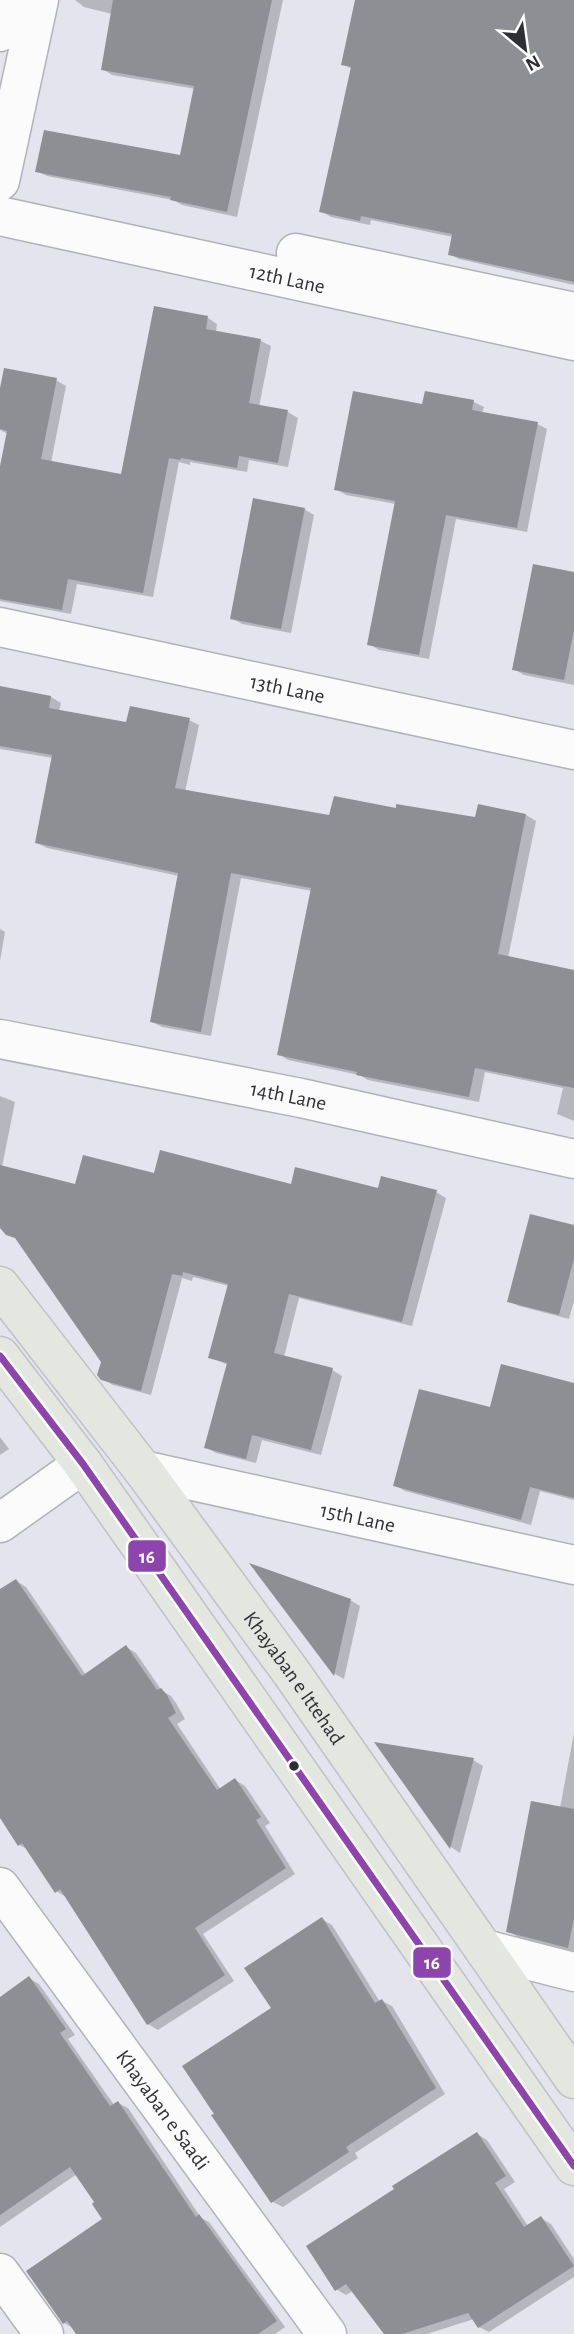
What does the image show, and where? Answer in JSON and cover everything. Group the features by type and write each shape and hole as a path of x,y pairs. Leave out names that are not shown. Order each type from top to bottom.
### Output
{"main road":[{"name":"Khayaban e Ittehad","path":"0,1286 143,1470 299,1683 574,2079"},
{"path":"0,1356 83,1464 574,2166"}],"street":[{"path":"0,32 7,0"},
{"path":"0,181 39,0"},
{"name":"12th Lane","path":"0,190 574,312"},
{"name":"12th Lane","path":"0,216 574,341"},
{"name":"13th Lane","path":"0,627 574,750"},
{"name":"14th Lane","path":"0,1039 301,1098 574,1159"},
{"path":"0,1523 83,1464"},
{"name":"15th Lane","path":"143,1470 574,1565"},
{"name":"Khayaban e Saadi","path":"0,1887 327,2334"},
{"path":"484,1949 574,1972"},
{"path":"0,2273 44,2334"}],"building":[{"path":"113,0 272,0 227,212 170,200 171,197 35,172 44,130 180,155 194,86 101,70"},
{"path":"355,0 574,0 574,282 448,255 452,234 361,216 360,221 319,212 351,67 341,65"},
{"path":"154,306 208,316 206,329 261,339 249,403 288,410 278,463 239,456 237,468 169,458 143,593 68,579 62,610 0,599 0,466 7,431 0,429 0,388 4,368 57,378 41,459 121,474"},
{"path":"353,391 422,404 425,391 474,400 472,410 538,422 517,528 446,515 419,655 367,645 395,501 334,490"},
{"path":"253,498 305,508 281,629 230,619"},
{"path":"533,564 574,572 574,630 564,680 512,670"},
{"path":"0,686 51,696 49,708 126,722 130,706 190,718 175,788 329,815 334,796 396,808 396,804 475,817 478,804 526,814 498,954 574,970 574,1088 475,1068 469,1097 356,1075 357,1072 277,1055 311,888 231,873 201,1032 150,1022 178,873 35,843 52,755 0,746"},
{"path":"160,1150 291,1184 295,1167 378,1188 381,1176 437,1190 402,1322 289,1294 274,1353 333,1368 311,1450 252,1435 246,1459 204,1448 227,1363 208,1358 228,1284 183,1272 182,1276 172,1274 141,1391 101,1380 97,1375 101,1362 15,1238 6,1235 0,1228 0,1165 75,1184 83,1155 154,1173"},
{"path":"530,1214 574,1225 574,1259 559,1315 507,1302"},
{"path":"501,1364 574,1383 574,1498 530,1487 521,1520 393,1486 419,1389 490,1407"},
{"path":"249,1563 351,1599 334,1676"},
{"path":"16,1579 82,1676 126,1645 157,1690 161,1688 167,1695 176,1713 168,1718 217,1790 235,1778 261,1817 256,1820 286,1868 195,1928 225,1975 147,2025 60,1889 55,1893 22,1843 18,1846 0,1818 0,1589"},
{"path":"374,1742 474,1758 450,1849"},
{"path":"531,1801 574,1809 574,1918 568,1948 506,1932"},
{"path":"322,1917 375,2003 382,1999 436,2088 346,2147 349,2152 271,2203 211,2115 214,2114 182,2066 271,2008 244,1968"},
{"path":"29,1976 66,2029 60,2033 110,2106 118,2101 196,2217 199,2214 277,2321 258,2334 76,2334 67,2321 63,2324 26,2271 102,2219 70,2167 0,2215 0,1997"},
{"path":"477,2132 506,2176 495,2183 524,2227 541,2216 574,2266 478,2328 468,2313 402,2334 384,2334 346,2284 335,2291 306,2246 394,2189 392,2186"}],"transit line":[{"name":"16","path":"0,1356 83,1464 574,2166"}]}
